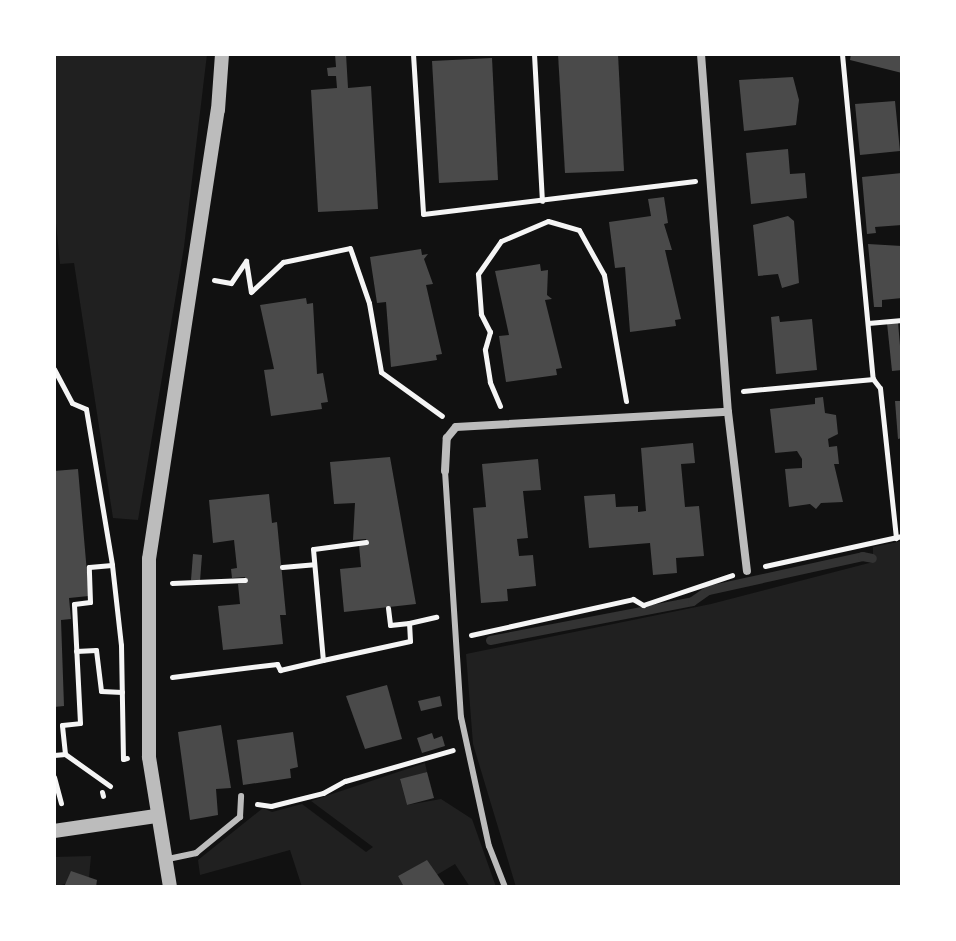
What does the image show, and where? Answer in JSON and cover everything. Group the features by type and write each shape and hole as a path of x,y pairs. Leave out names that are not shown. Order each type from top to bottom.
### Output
{"street":[{"path":"170,887 156,816 147,684 149,559 218,110 222,54"},
{"path":"701,54 728,412 747,571"},
{"path":"445,471 447,438 456,427 728,412"},
{"path":"54,831 156,816"}],"lane":[{"path":"445,471 466,746 489,846 505,887"},
{"path":"164,859 196,853 240,817 241,796"}],"path":[{"path":"413,54 423,214 697,181"},
{"path":"534,54 542,201"},
{"path":"458,638 633,599 643,605 747,571 899,537 880,388 873,379 842,54"},
{"path":"501,409 490,382 485,349 490,332 481,314 478,274 501,241 548,221 579,230 604,275 627,402"},
{"path":"214,280 231,283 246,261 251,292 283,262 350,248 369,303 381,372 456,427"},
{"path":"868,323 902,320"},
{"path":"54,369 72,403 86,409 112,565 122,692 123,759"},
{"path":"743,391 873,379"},
{"path":"323,660 313,549 366,542"},
{"path":"282,567 314,564"},
{"path":"65,754 62,725 80,723 74,604 90,602 89,567 112,565"},
{"path":"172,583 245,580"},
{"path":"388,608 390,625 437,621 436,616"},
{"path":"172,677 277,664 280,670 410,641 409,623"},
{"path":"76,651 96,650 101,691 122,692"},
{"path":"276,805 452,751"},
{"path":"54,755 65,754 110,786"},
{"path":"54,777 61,803"}],"shaded area":[{"path":"54,54 207,54 184,247 138,520 113,518 74,263 60,264 54,203"},
{"path":"902,541 902,887 516,887 473,744 466,654 711,604 873,562 873,547"},
{"path":"425,763 427,772 400,780 407,805 441,799 472,819 496,887 470,887 455,864 435,876 426,861 398,876 404,887 302,887 290,850 200,875 198,860 263,808 272,812 302,804 366,852 373,847 311,801"},
{"path":"91,856 89,877 54,887 54,857"}],"building":[{"path":"335,54 346,54 348,88 371,86 378,209 318,212 311,90 337,88 336,76 328,76 327,68 336,67"},
{"path":"558,54 618,54 624,171 565,173"},
{"path":"851,54 902,54 902,73 850,60"},
{"path":"492,58 498,180 439,183 432,61"},
{"path":"793,77 799,100 796,125 744,131 739,80"},
{"path":"895,101 900,151 860,155 855,104"},
{"path":"788,149 790,174 805,173 807,198 751,204 746,153"},
{"path":"902,173 902,225 875,227 876,233 867,234 862,177"},
{"path":"664,197 668,223 664,224 672,250 665,250 681,319 675,320 676,326 630,332 625,267 615,268 609,222 651,216 648,199"},
{"path":"788,216 794,221 799,283 782,288 778,274 758,276 753,225"},
{"path":"868,244 902,246 902,298 882,300 882,307 874,307"},
{"path":"421,249 422,255 428,254 424,259 433,284 426,285 442,354 436,355 437,360 391,367 386,302 377,303 370,257"},
{"path":"540,264 541,271 548,270 547,295 552,299 545,300 562,368 556,369 557,375 506,382 499,336 509,335 495,271"},
{"path":"306,298 307,304 313,303 317,374 323,373 328,402 321,403 322,409 271,416 264,370 274,369 260,305"},
{"path":"779,316 780,322 812,319 817,370 776,374 771,317"},
{"path":"898,322 902,370 892,371 887,323"},
{"path":"823,397 825,413 836,415 838,434 828,439 829,447 837,446 839,464 834,464 843,502 821,503 816,509 810,504 789,507 785,469 802,468 802,459 797,451 775,453 770,409 815,404 815,398"},
{"path":"895,401 902,401 902,438 898,439"},
{"path":"693,443 695,463 681,464 685,507 699,506 704,556 676,558 677,573 653,575 650,543 589,548 584,496 615,494 616,507 638,506 638,512 646,511 641,448"},
{"path":"390,457 416,604 344,612 340,569 361,567 359,545 367,545 366,539 353,540 355,503 334,504 330,462"},
{"path":"538,459 541,490 523,491 528,538 517,539 519,556 533,555 536,586 507,589 508,601 481,603 473,508 486,507 482,464"},
{"path":"78,469 89,596 69,598 71,619 61,620 64,706 54,707 54,471"},
{"path":"269,494 272,523 277,522 286,615 280,615 283,644 223,650 218,606 240,604 238,584 245,583 245,577 232,578 231,569 237,568 234,540 213,543 209,500"},
{"path":"193,554 202,555 200,581 191,580"},
{"path":"387,685 402,739 365,749 346,696"},
{"path":"440,696 442,706 421,711 418,701"},
{"path":"221,725 231,788 216,789 218,815 190,820 178,732"},
{"path":"293,732 298,767 290,769 291,778 243,785 237,740"},
{"path":"432,733 434,739 442,736 445,746 422,753 417,738"},
{"path":"427,772 434,798 407,805 400,779"},
{"path":"427,860 446,887 404,887 398,876"},
{"path":"71,871 97,880 96,887 64,887"}],"waterway":[{"path":"490,640 692,601 708,590 862,556 872,558"}]}
